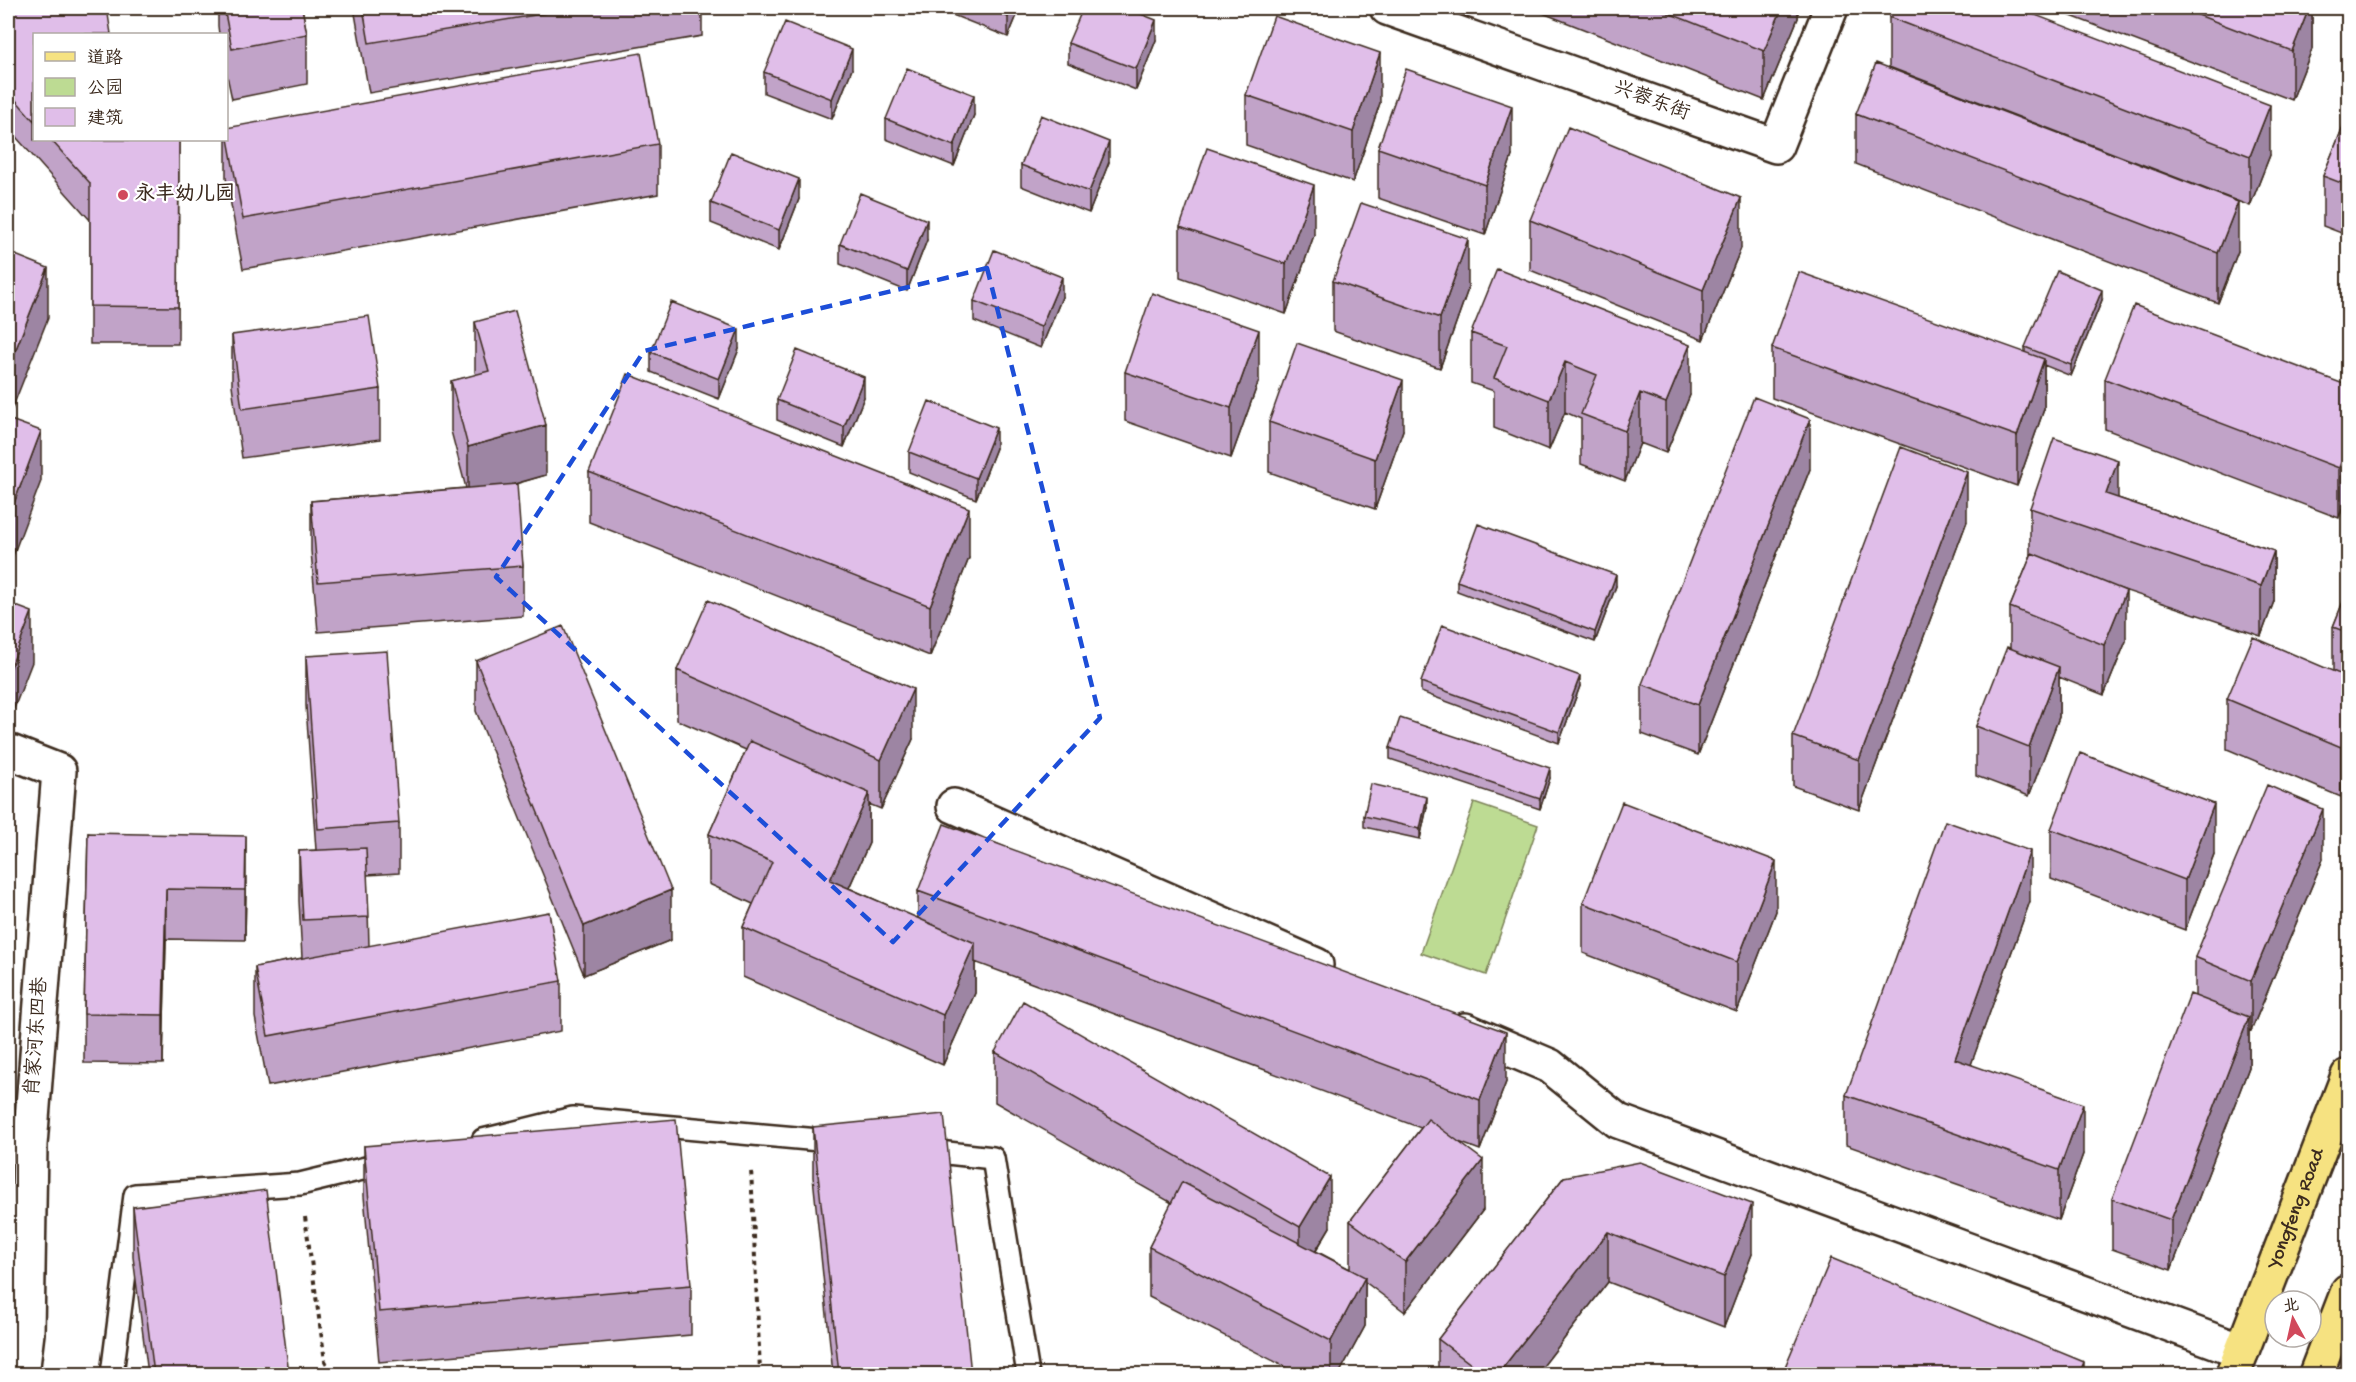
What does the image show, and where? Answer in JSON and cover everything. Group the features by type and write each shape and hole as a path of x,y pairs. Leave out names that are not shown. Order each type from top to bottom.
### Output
{"main road":[{"name":"Yongfeng Road","path":"2237,1363 2349,1076"},
{"path":"2316,1374 2349,1291"}],"street":[{"name":"兴蓉东街","path":"1387,8 1776,146 1831,8"},
{"name":"肖家河东四巷","path":"8,751 59,771 30,1145 27,1333 22,1374"},
{"path":"954,806 1344,977"},
{"path":"1441,1019 1550,1066 1618,1121 2237,1363"}],"lane":[{"path":"459,1146 573,1118 866,1145"},
{"path":"900,1148 993,1158 1028,1374"},
{"path":"112,1374 135,1195 300,1184 414,1157"}],"path":[{"path":"721,1374 760,1373 750,1133"},
{"path":"300,1184 325,1361 333,1374"}],"highlighted area":[{"path":"987,268 1100,718 893,942 496,577 644,351"}],"green space":[{"path":"1474,803 1538,825 1486,975 1421,953"}],"building":[{"path":"8,8 107,8 111,33 33,33 33,120 8,91"},
{"path":"224,8 302,8 307,34 232,49"},
{"path":"363,8 577,8 369,43"},
{"path":"984,8 1012,8 1008,17"},
{"path":"1083,8 1126,8 1156,20 1136,69 1068,43"},
{"path":"1656,8 1782,8 1764,51"},
{"path":"1893,8 2017,8 2270,105 2250,156 1889,17"},
{"path":"2180,8 2309,8 2292,51"},
{"path":"1274,16 1380,53 1353,132 1246,95"},
{"path":"785,22 852,49 832,99 764,72"},
{"path":"641,53 658,144 243,219 228,128"},
{"path":"1876,63 2238,202 2218,253 1856,114"},
{"path":"907,68 974,95 954,146 886,119"},
{"path":"1406,69 1512,106 1485,185 1378,148"},
{"path":"2349,112 2349,186 2323,176"},
{"path":"1041,115 1109,142 1089,192 1021,165"},
{"path":"1568,127 1741,198 1703,290 1530,220"},
{"path":"52,141 179,141 178,307 90,306 90,183"},
{"path":"1207,148 1314,185 1286,264 1180,227"},
{"path":"731,152 799,179 779,230 711,203"},
{"path":"860,193 927,220 907,271 840,244"},
{"path":"1361,203 1468,239 1440,318 1333,281"},
{"path":"994,250 1062,277 1041,327 974,301"},
{"path":"8,252 48,268 8,369"},
{"path":"1497,269 1690,345 1666,403 1640,393 1625,431 1581,414 1597,375 1565,362 1549,400 1494,378 1507,346 1471,333"},
{"path":"2057,271 2102,290 2071,365 2025,347"},
{"path":"1799,272 2044,359 2017,436 1772,348"},
{"path":"1152,293 1259,330 1231,408 1125,372"},
{"path":"671,302 739,329 719,379 651,352"},
{"path":"2134,305 2349,386 2349,442 2339,468 2105,379"},
{"path":"515,311 546,425 468,447 451,381 489,371 475,322"},
{"path":"369,316 380,389 242,409 232,335"},
{"path":"1297,343 1403,380 1375,459 1269,422"},
{"path":"797,350 864,377 844,427 777,400"},
{"path":"628,374 969,508 930,606 589,472"},
{"path":"1754,397 1810,419 1698,705 1642,684"},
{"path":"929,401 996,428 976,478 909,452"},
{"path":"8,419 41,431 8,519"},
{"path":"2054,438 2118,460 2106,494 2274,551 2261,586 2030,508"},
{"path":"1901,447 1967,472 1859,760 1793,736"},
{"path":"517,484 523,566 318,582 311,501"},
{"path":"1478,524 1616,575 1595,632 1457,581"},
{"path":"2032,553 2126,591 2104,645 2010,607"},
{"path":"2349,587 2349,633 2333,627"},
{"path":"708,600 913,689 881,760 677,670"},
{"path":"8,603 32,612 8,674"},
{"path":"1442,625 1580,676 1559,732 1421,682"},
{"path":"563,626 671,890 584,926 476,661"},
{"path":"2253,637 2349,678 2349,730 2341,747 2227,699"},
{"path":"2007,647 2059,667 2029,747 1976,726"},
{"path":"387,651 399,823 318,829 306,656"},
{"path":"1400,718 1550,768 1540,799 1390,748"},
{"path":"750,741 869,793 830,880 975,943 943,1015 743,927 772,862 709,834"},
{"path":"2080,753 2214,804 2185,880 2051,829"},
{"path":"1371,784 1427,797 1420,829 1364,816"},
{"path":"2267,785 2323,809 2251,981 2195,957"},
{"path":"1622,802 1776,861 1737,962 1583,903"},
{"path":"1945,821 2030,851 1955,1059 2083,1104 2059,1170 1846,1095"},
{"path":"944,824 1506,1032 1480,1100 918,891"},
{"path":"88,833 246,836 245,890 166,889 163,1015 84,1014"},
{"path":"366,848 369,917 303,920 299,851"},
{"path":"549,912 561,981 268,1036 255,967"},
{"path":"2190,994 2249,1017 2171,1220 2112,1199"},
{"path":"1023,1001 1330,1177 1300,1227 995,1052"},
{"path":"944,1114 971,1374 839,1374 813,1127"},
{"path":"676,1119 691,1285 379,1312 364,1146"},
{"path":"1428,1119 1483,1160 1405,1262 1350,1221"},
{"path":"1640,1162 1752,1204 1724,1277 1608,1232 1498,1374 1484,1374 1438,1339 1564,1177"},
{"path":"1182,1182 1365,1277 1331,1341 1149,1247"},
{"path":"266,1190 289,1374 154,1374 133,1207"},
{"path":"1831,1258 2084,1362 2079,1374 1782,1374"}],"place":[{"name":"永丰幼儿园","path":"123,195"}]}
